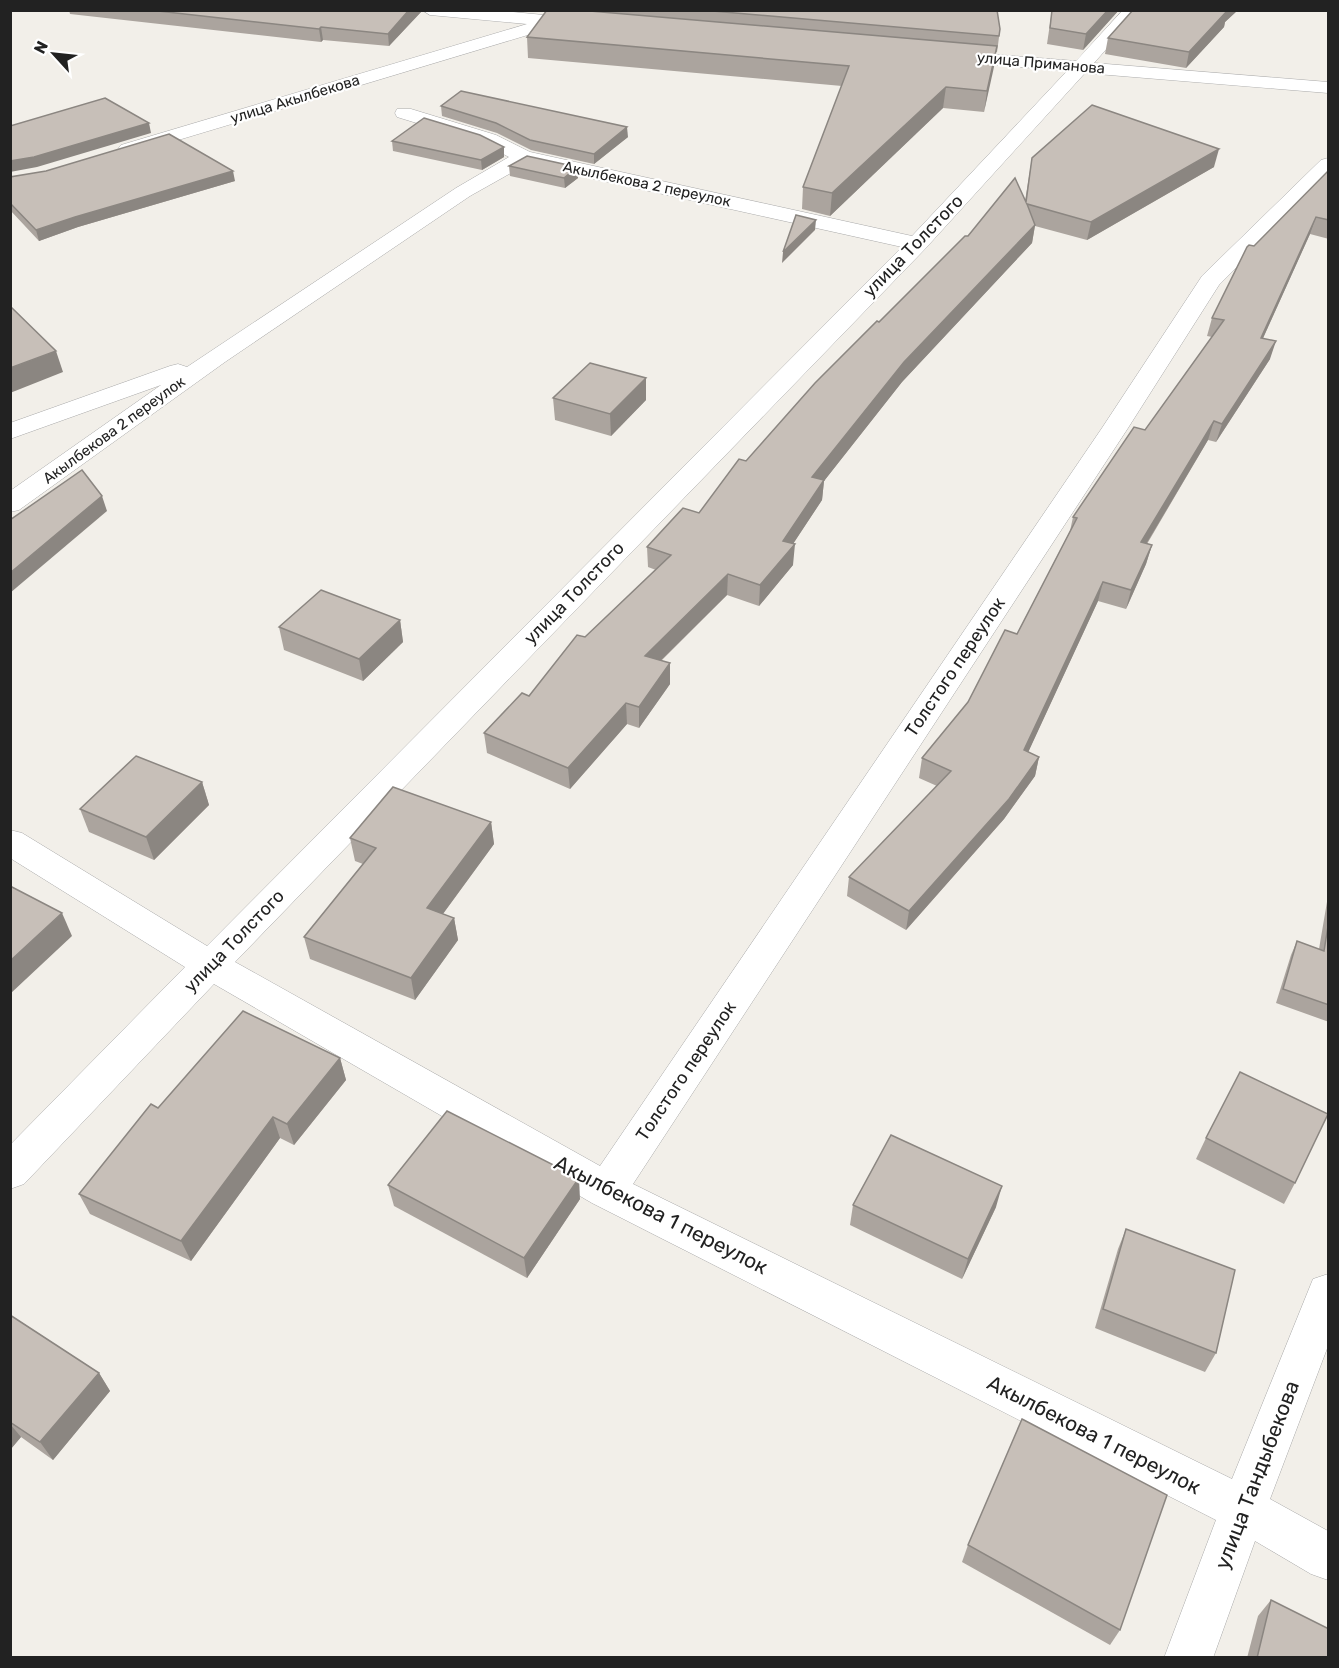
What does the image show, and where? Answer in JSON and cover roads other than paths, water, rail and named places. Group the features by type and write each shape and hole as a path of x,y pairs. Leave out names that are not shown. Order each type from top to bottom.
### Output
{"street":[{"path":"430,10 600,25"},
{"name":"улица Акылбекова","path":"110,155 553,21 577,10"},
{"name":"улица Толстого","path":"10,1172 917,244 1133,10"},
{"name":"улица Приманова","path":"939,55 1329,87"},
{"path":"404,113 489,139 524,157"},
{"name":"Акылбекова 2 переулок","path":"10,504 217,357 463,192 524,157 917,244"},
{"name":"Толстого переулок","path":"606,1190 1115,428 1210,281 1329,164"},
{"name":"Акылбекова 2 переулок","path":"11,432 217,357"},
{"path":"11,432 83,452"},
{"name":"Акылбекова 1 переулок","path":"10,842 210,965 606,1190 1243,1509 1329,1557"},
{"name":"улица Тандыбекова","path":"1188,1658 1243,1509 1329,1293"}]}
